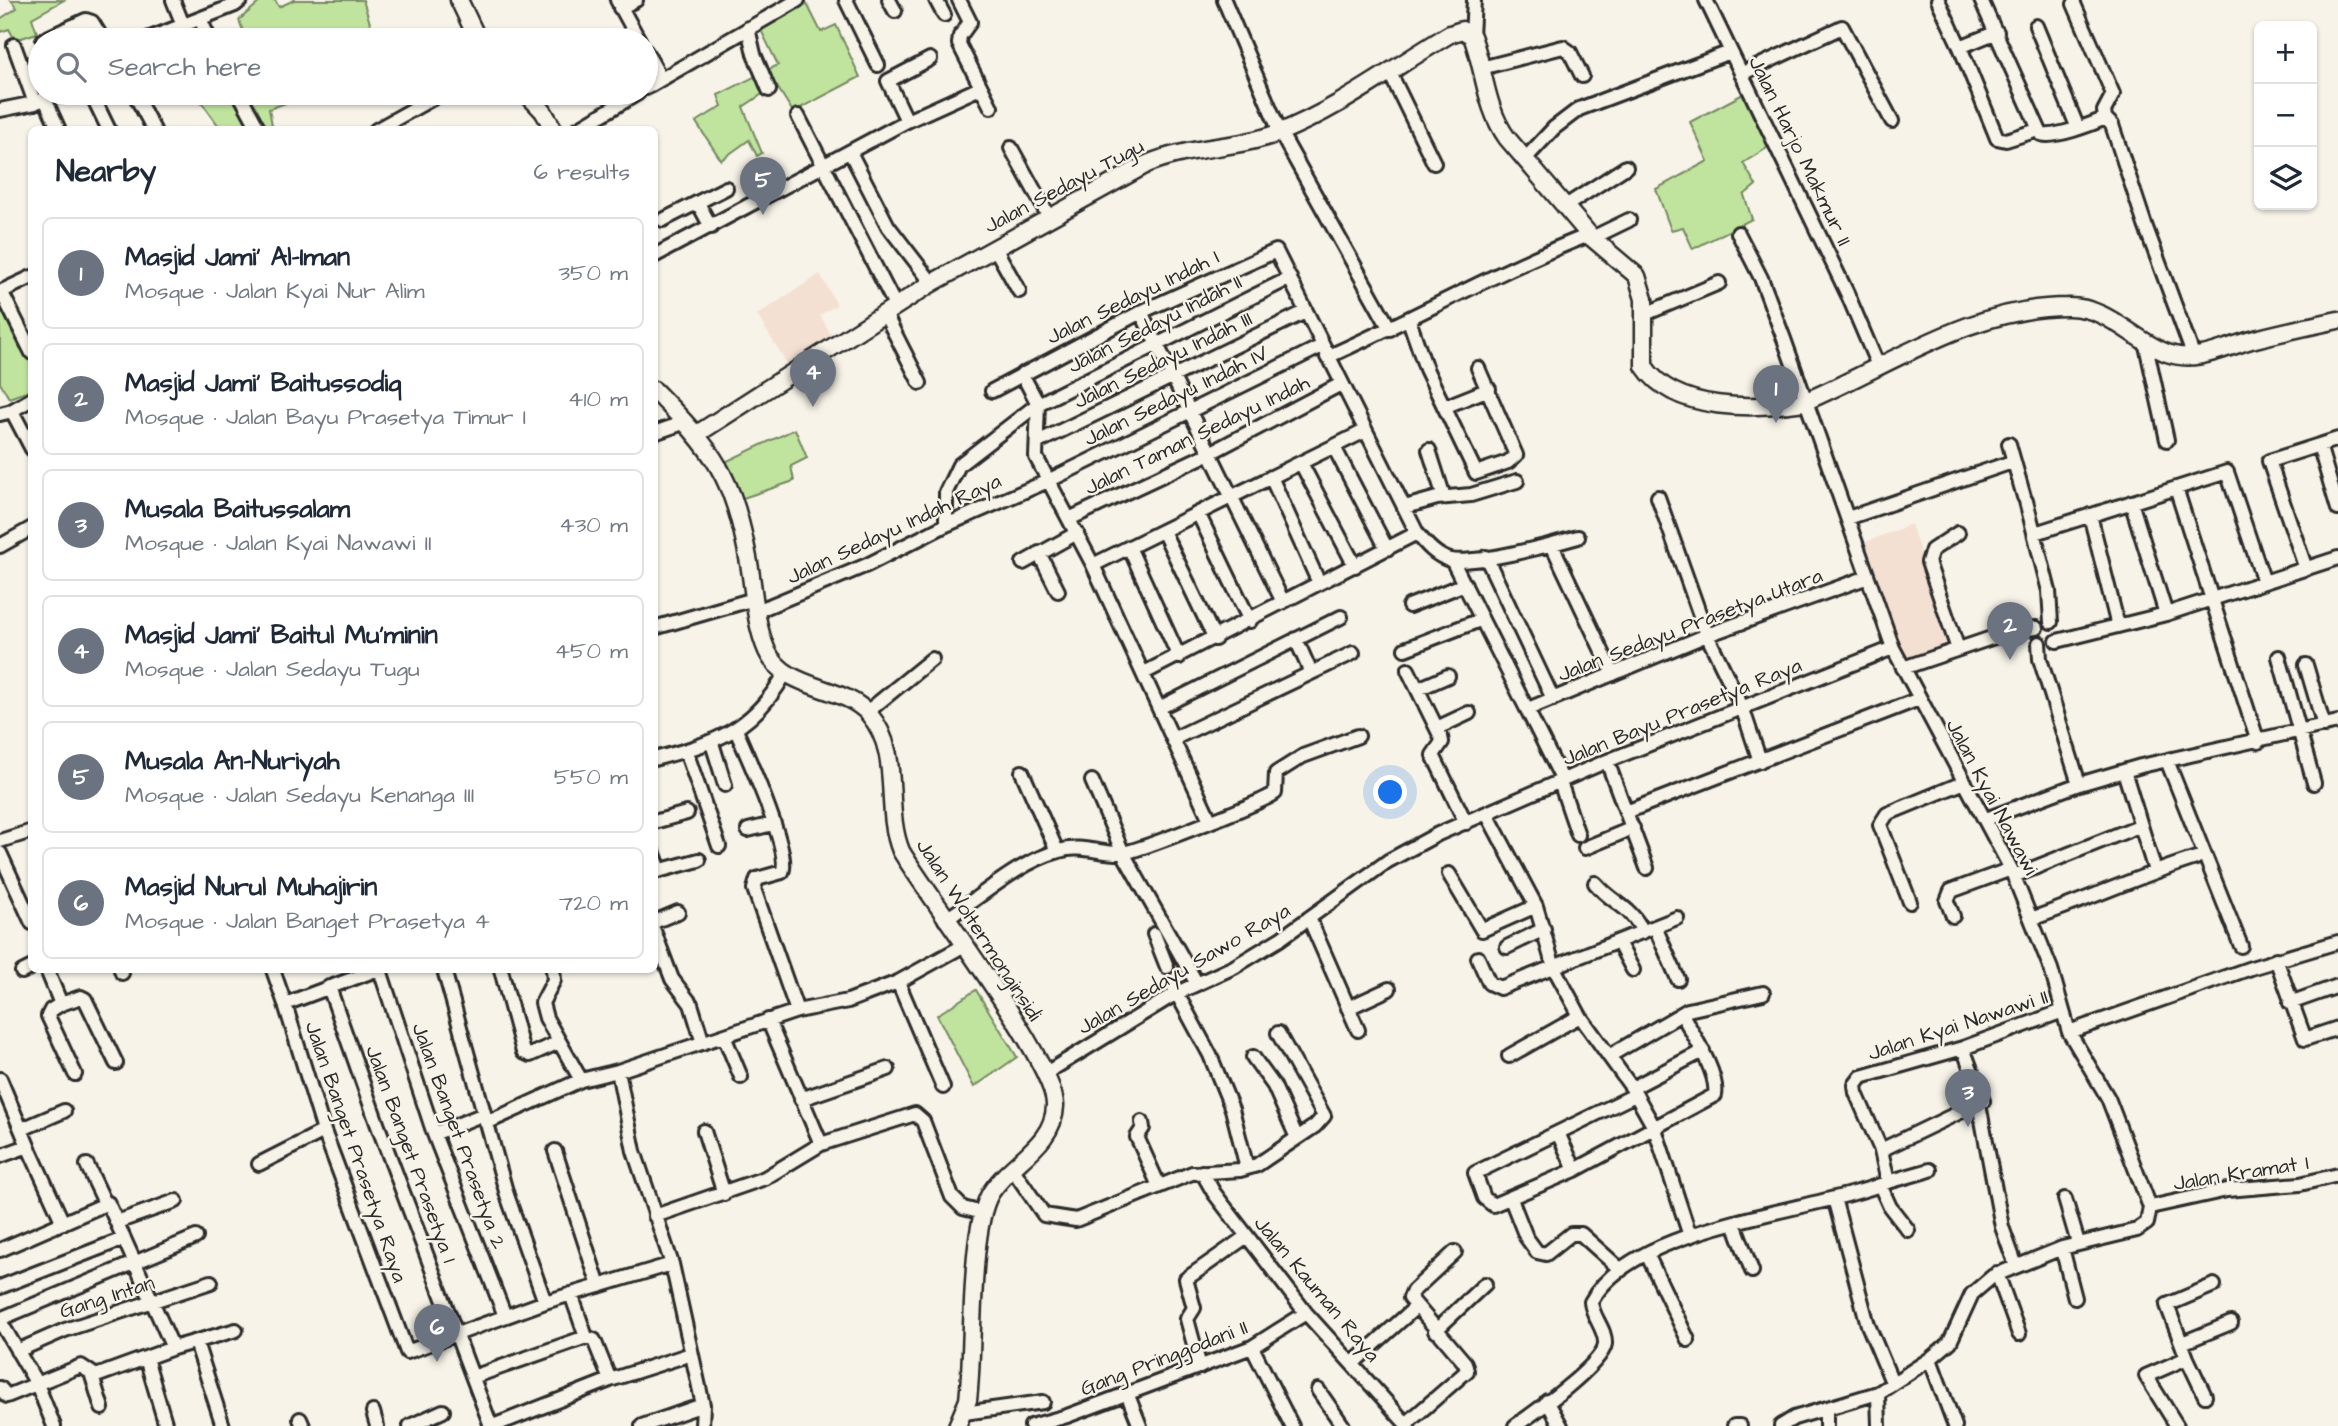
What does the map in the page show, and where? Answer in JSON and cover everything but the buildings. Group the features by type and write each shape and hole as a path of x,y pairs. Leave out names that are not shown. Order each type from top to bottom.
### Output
{"street":[{"path":"173,0 183,25"},
{"path":"175,28 241,0"},
{"path":"448,0 461,28"},
{"path":"459,0 472,28"},
{"path":"632,28 618,4 636,0"},
{"path":"658,81 798,0"},
{"path":"846,0 878,65"},
{"path":"936,0 944,15"},
{"path":"959,0 970,22 960,36 959,44 990,107"},
{"path":"1224,0 1280,132 1390,329"},
{"path":"1474,0 1472,36 1495,121 1590,237 1637,276 1642,285 1645,314 1642,353 1644,366 1681,395 1732,404 1782,405 1804,402 1974,322 2034,309 2078,307 2093,310 2168,354 2194,356 2338,320"},
{"path":"1706,0 1730,52"},
{"path":"1938,0 1997,138 2006,140 2038,130"},
{"path":"1981,0 2038,130 2044,136 2077,126 2086,127 2105,118"},
{"path":"2074,4 2113,94 2104,111 2105,118 2112,125 2145,225 2194,356"},
{"path":"200,19 204,28"},
{"path":"69,28 86,20 92,22 96,28"},
{"path":"2036,26 2077,126"},
{"path":"1741,74 1842,27 1892,121"},
{"path":"748,28 754,54 769,90"},
{"name":"Jalan Sedayu Tugu","path":"691,428 932,283 1161,158 1280,132 1389,72 1450,34 1462,30 1472,36"},
{"path":"1960,47 1997,32"},
{"path":"14,45 28,69"},
{"path":"1482,68 1563,47 1570,52 1582,76"},
{"name":"Jalan Harjo Makmur II","path":"1525,159 1554,128 1579,109 1730,52 1847,293 1879,368"},
{"path":"907,121 888,80 930,59"},
{"path":"1389,72 1434,163"},
{"path":"658,74 661,79"},
{"path":"658,254 907,121 980,88"},
{"path":"0,110 28,103"},
{"path":"48,105 57,126"},
{"path":"97,105 107,126"},
{"path":"140,105 152,126"},
{"path":"245,105 256,126"},
{"path":"383,126 421,105"},
{"path":"544,105 548,108 553,126"},
{"path":"546,105 562,126"},
{"path":"583,126 618,105"},
{"path":"798,116 890,310 920,383"},
{"path":"1011,148 1049,217"},
{"path":"850,152 888,226 932,283"},
{"path":"1564,207 1626,167"},
{"path":"663,220 726,188"},
{"path":"698,203 711,226"},
{"name":"Jalan Sedayu Indah IV","path":"1048,481 1189,409 1324,352 1390,329 1522,260 1590,237 1629,220"},
{"name":"Jalan Kyai Nawawi","path":"1738,233 1761,278 1894,648 2012,872 2051,969 2070,1032 2108,1098 2150,1207"},
{"path":"995,248 1019,291"},
{"name":"Jalan Sedayu Indah I","path":"992,391 1141,313 1262,256 1277,252 1290,278"},
{"path":"1290,278 1324,352 1417,533 1435,552 1452,560 1486,557 1552,545 1578,537"},
{"name":"Jalan Sedayu Indah II","path":"946,524 946,492 958,465 1038,404 1290,278"},
{"path":"28,279 0,291 28,345"},
{"path":"1645,314 1719,283"},
{"name":"Jalan Sedayu Indah III","path":"1038,442 1305,312"},
{"path":"1141,313 1283,602"},
{"path":"1409,320 1426,369 1474,471 1508,462 1516,455 1478,368"},
{"path":"2145,341 2167,440"},
{"path":"1022,374 1038,404 1036,457 1093,565 1116,622 1161,707 1210,820"},
{"name":"Jalan Taman Sedayu Indah","path":"1069,519 1210,453 1341,384"},
{"path":"1444,407 1489,389"},
{"path":"658,394 691,428 723,470 745,540 755,605 766,648 786,672 867,712 932,659"},
{"path":"28,401 6,413 28,443"},
{"path":"658,432 691,428"},
{"path":"1093,565 1364,431"},
{"path":"2306,569 2267,457 2338,439"},
{"path":"2009,444 2049,591 2051,622"},
{"path":"2319,445 2338,509"},
{"path":"1334,447 1387,549"},
{"path":"1429,450 1444,498"},
{"path":"1848,518 2012,462"},
{"path":"1301,463 1355,566"},
{"path":"2035,533 2227,472 2264,582"},
{"path":"1271,477 1319,583"},
{"name":"Jalan Sedayu Indah Raya","path":"658,627 755,605 867,565 946,524 1048,481"},
{"path":"1405,508 1444,498 1471,495 1517,481"},
{"path":"2176,488 2258,742"},
{"path":"1658,497 1707,635 1742,707 1760,761"},
{"path":"2131,502 2166,614"},
{"path":"1198,513 1250,621"},
{"path":"2090,515 2118,626"},
{"path":"0,547 28,530"},
{"path":"1163,531 1215,639"},
{"path":"1023,563 1077,533"},
{"path":"1144,673 1215,639 1417,533"},
{"path":"1958,533 1932,550 1928,562 1958,649"},
{"path":"1552,545 1613,674"},
{"path":"1129,547 1179,657"},
{"path":"1039,553 1058,591"},
{"path":"1486,557 1553,699"},
{"path":"2039,643 2050,645 2166,614 2338,558"},
{"path":"1452,560 1562,781 1578,835"},
{"name":"Jalan Sedayu Prasetya Utara","path":"1528,709 1707,635 1868,577"},
{"path":"1409,606 1465,584"},
{"path":"1161,707 1341,617"},
{"path":"1405,649 1480,620"},
{"path":"2057,641 2058,628 2051,622 2042,622 2036,628 2040,659 2080,784"},
{"path":"1903,668 2015,630 2036,628"},
{"path":"1296,639 1311,673"},
{"name":"Jalan Bayu Prasetya Raya","path":"1487,814 1606,761 1894,648"},
{"path":"1175,738 1353,653"},
{"path":"2279,657 2314,783"},
{"path":"2306,665 2324,726"},
{"path":"1408,670 1442,742 1433,755 1466,822"},
{"path":"658,758 712,743 736,730 774,693 786,672"},
{"path":"1418,689 1448,676"},
{"path":"1626,812 1919,699"},
{"name":"Jalan Woltermonginsidi","path":"867,712 887,747 898,843 945,920 1046,1073 1055,1106 1041,1141 1012,1168 988,1197 983,1213 970,1389 961,1419"},
{"path":"1437,729 1469,713"},
{"path":"1986,819 2080,784 2124,771 2301,733 2338,722"},
{"path":"736,730 774,824 784,870 780,874 757,878 754,889 797,1011"},
{"path":"945,920 1020,870 1057,851 1071,848 1123,853 1157,843 1269,798 1276,790 1276,773 1303,756 1358,736"},
{"path":"712,743 725,785"},
{"path":"686,751 719,846"},
{"path":"1606,761 1647,869"},
{"path":"2168,763 2241,946"},
{"path":"2124,771 2155,871"},
{"path":"1022,772 1057,851"},
{"path":"1093,780 1123,853 1197,984"},
{"path":"1910,902 1880,825 1881,819 1887,814 1965,782"},
{"path":"658,821 687,813"},
{"path":"1487,814 1536,906 1554,968 1580,1016 1633,1092 1655,1129 1689,1236"},
{"name":"Jalan Sedayu Sawo Raya","path":"1046,1073 1174,990 1197,984 1234,967 1309,918 1388,860 1487,814"},
{"path":"748,830 774,824"},
{"path":"1953,916 1947,901 1951,891 2139,826"},
{"path":"1585,848 1633,828"},
{"path":"0,841 28,832"},
{"path":"0,853 28,914"},
{"path":"2031,919 2196,858"},
{"path":"658,871 699,860"},
{"path":"1449,874 1482,930 1536,906"},
{"path":"1595,883 1617,904 1633,912 1649,929 1678,979"},
{"path":"658,920 678,912"},
{"path":"1309,918 1358,1030"},
{"path":"1478,958 1489,983 1496,988 1554,968 1677,918"},
{"path":"1507,947 1544,929"},
{"path":"1154,934 1167,967"},
{"path":"658,942 672,979 691,1004 703,1043"},
{"path":"1618,942 1633,970"},
{"path":"2070,1032 2276,959 2338,942"},
{"path":"434,1133 485,1119 581,1080 618,1071 768,1020 848,1001 898,982 964,946"},
{"path":"2276,959 2305,1040 2338,1028"},
{"path":"48,973 61,1003"},
{"name":"Jalan Banget Prasetya Raya","path":"274,973 324,1131 407,1352 458,1332"},
{"path":"285,1004 369,973"},
{"name":"Jalan Banget Prasetya 2","path":"379,973 434,1133 505,1316"},
{"path":"445,973 485,1119 545,1302"},
{"path":"501,973 523,1052 530,1055 559,1042"},
{"path":"553,973 554,980 542,1003 559,1042 581,1080"},
{"path":"898,982 943,1087"},
{"path":"2290,1003 2338,986"},
{"name":"Jalan Banget Prasetya 1","path":"329,987 378,1126 492,1426"},
{"path":"1348,1008 1389,989"},
{"path":"1174,990 1210,1055 1231,1110 1247,1168"},
{"path":"1609,1056 1694,1008 1763,993"},
{"path":"75,1074 48,1016 51,1010 61,1003 81,997 85,999 117,1063"},
{"name":"Jalan Kyai Nawawi II","path":"1908,1230 1890,1207 1884,1184 1881,1150 1856,1093 1857,1081 1867,1073 1963,1048 2063,1012"},
{"path":"1682,1014 1703,1051 1716,1088 1715,1095 1575,1170 1493,1206 1487,1203 1474,1174 1558,1133 1703,1051"},
{"path":"1509,1056 1580,1016"},
{"path":"768,1020 821,1144"},
{"path":"1012,1168 1039,1209 1050,1217 1065,1220 1088,1217 1158,1186 1202,1172 1247,1168 1271,1158 1319,1123 1324,1114 1278,1032"},
{"path":"724,1036 741,1077"},
{"path":"1881,1150 1983,1101 1963,1048"},
{"path":"1253,1057 1274,1086 1297,1138"},
{"path":"802,1099 888,1069"},
{"path":"618,1071 634,1152 672,1264 703,1405 702,1426"},
{"path":"0,1079 27,1146 63,1223"},
{"path":"1979,1104 2002,1227 2016,1266"},
{"path":"22,1129 64,1111"},
{"path":"655,1216 765,1178 821,1144 918,1114 953,1197 963,1208 983,1213"},
{"path":"1142,1122 1143,1128 1137,1137 1158,1186"},
{"path":"259,1164 324,1131"},
{"path":"705,1131 724,1194"},
{"path":"1558,1133 1575,1170"},
{"path":"0,1156 27,1146"},
{"path":"555,1151 598,1286"},
{"path":"87,1165 105,1203 110,1205 134,1265 154,1302 173,1348"},
{"path":"1515,1426 1574,1381 1602,1352 1604,1334 1593,1315 1591,1302 1621,1270 1647,1254 1689,1236 1930,1170"},
{"name":"Jalan Kauman Raya","path":"1202,1172 1214,1193 1306,1313 1407,1425"},
{"name":"Jalan Kramat I","path":"2150,1207 2227,1190 2300,1184 2338,1175"},
{"path":"1834,1198 1868,1325 1892,1382"},
{"path":"1511,1199 1526,1237 1537,1252 1546,1254 1571,1234 1581,1234 1621,1270"},
{"path":"2065,1199 2078,1243"},
{"path":"117,1222 176,1201"},
{"path":"0,1250 105,1203"},
{"path":"1781,1426 1794,1418 1826,1411 1878,1393 1930,1359 1954,1336 1972,1294 1997,1273 2078,1243 2142,1228 2147,1223 2150,1207"},
{"path":"1734,1223 1752,1270"},
{"path":"1200,1367 1187,1320 1194,1308 1186,1279 1247,1236"},
{"path":"54,1426 37,1384 0,1320 196,1237"},
{"path":"0,1287 123,1240"},
{"path":"2062,1248 2075,1298"},
{"path":"1407,1425 1467,1371 1465,1363 1435,1331 1410,1298 1413,1291 1455,1252"},
{"path":"1647,1254 1688,1340"},
{"path":"458,1332 545,1302 672,1264"},
{"path":"1997,1273 2019,1334"},
{"name":"Gang Intan","path":"17,1351 65,1330 211,1282"},
{"path":"1435,1331 1485,1284"},
{"path":"2205,1396 2187,1358 2168,1305 2214,1285"},
{"path":"572,1294 586,1337"},
{"path":"1353,1363 1416,1307"},
{"name":"Gang Pringgodani II","path":"1031,1426 1252,1347 1306,1313"},
{"path":"2182,1343 2231,1323"},
{"path":"92,1376 236,1330"},
{"path":"473,1377 586,1337 594,1340 610,1380"},
{"path":"196,1342 223,1426"},
{"path":"1252,1347 1292,1426"},
{"path":"492,1426 610,1380 691,1354"},
{"path":"146,1357 166,1426"},
{"path":"2178,1426 2146,1376 2187,1358"},
{"path":"1930,1359 1955,1426"},
{"path":"0,1388 6,1396 81,1366 92,1376 102,1408"},
{"path":"1318,1390 1342,1426"},
{"path":"1127,1393 1140,1426"},
{"path":"1878,1393 1879,1426"},
{"path":"1547,1401 1561,1426"},
{"path":"961,1419 1043,1402"},
{"path":"642,1426 703,1405"},
{"path":"410,1426 443,1411"},
{"path":"1826,1411 1826,1426"},
{"path":"373,1412 377,1426"},
{"path":"1734,1426 1740,1426"}],"shaded area":[{"path":"820,274 837,305 820,315 834,340 789,367 757,315"},
{"path":"1911,524 1951,647 1904,664 1861,544"}],"green space":[{"path":"11,0 64,0 32,18 35,28 28,28 28,36 15,40 9,29 0,32 0,19 17,8"},
{"path":"262,0 275,0 279,7 294,0 363,0 371,28 242,28 239,20"},
{"path":"805,0 821,32 836,25 860,77 793,112 776,85 743,107 762,153 757,156 749,140 721,160 696,122 722,106 718,95 778,65 759,26"},
{"path":"1747,92 1770,146 1743,163 1756,185 1744,195 1752,219 1693,249 1683,227 1671,230 1656,189 1708,161 1690,122"},
{"path":"204,105 280,105 269,109 272,125 219,126"},
{"path":"0,307 20,348 28,342 28,391 9,398 0,383"},
{"path":"795,429 807,458 791,466 794,481 737,500 723,463"},
{"path":"976,990 1017,1057 974,1087 937,1015"}],"tunnel":[{"path":"1167,967 1173,986"}],"place":[{"name":"Musala An-Nuriyah","path":"763,215"},
{"name":"Masjid Jami' Baitul Mu'minin","path":"813,407"},
{"name":"Masjid Jami' Al-Iman","path":"1776,423"},
{"name":"Masjid Jami' Baitussodiq","path":"2010,660"},
{"name":"Musala Baitussalam","path":"1968,1127"},
{"name":"Masjid Nurul Muhajirin","path":"437,1362"}]}
